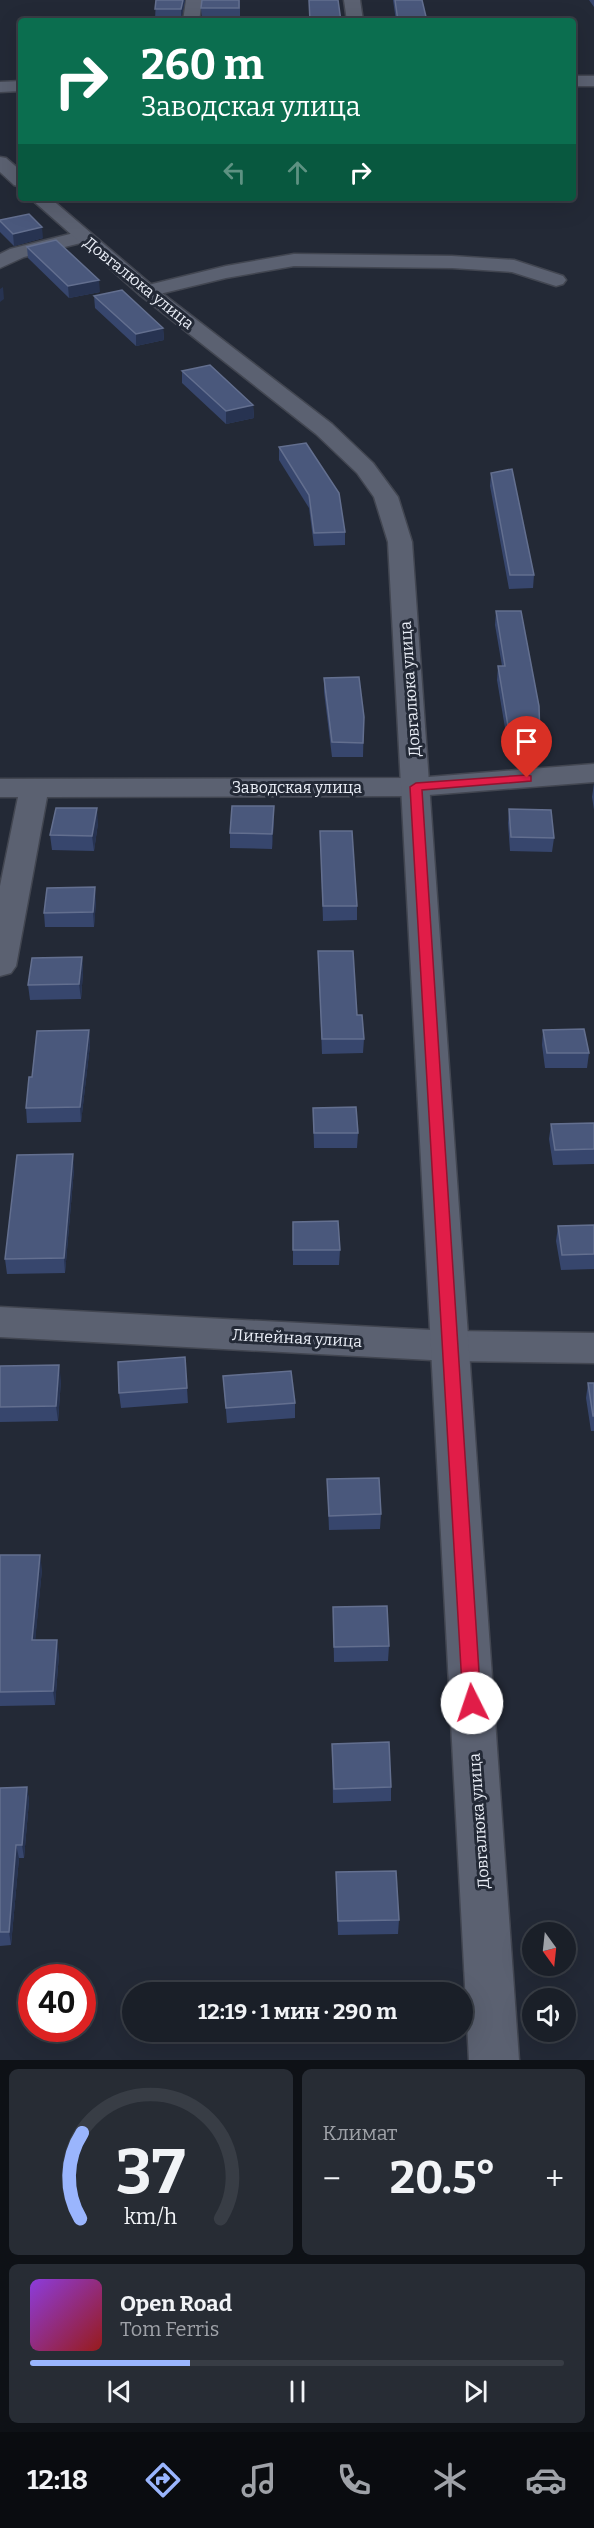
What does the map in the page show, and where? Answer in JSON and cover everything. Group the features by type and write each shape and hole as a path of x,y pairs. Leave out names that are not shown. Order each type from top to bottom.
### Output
{"street":[{"path":"191,18 194,0"},
{"path":"352,0 355,18"},
{"path":"576,81 594,81"},
{"path":"0,87 18,86"},
{"path":"0,162 18,179"},
{"name":"Довгалюка улица","path":"42,201 147,291 324,429 365,468 386,498 400,542 494,2060"},
{"path":"0,262 17,253 82,237"},
{"path":"147,291 226,272 294,260 362,259 462,262 514,267 556,280"},
{"name":"Заводская улица","path":"0,788 416,787 594,773"},
{"path":"0,966 34,788"},
{"name":"Линейная улица","path":"0,1322 450,1346 594,1348"}],"building":[{"path":"156,0 183,0 181,9 155,9"},
{"path":"202,0 239,0 239,8 201,8"},
{"path":"309,0 338,0 341,18 310,18"},
{"path":"395,0 422,0 426,18 398,18"},
{"path":"29,214 42,227 13,234 0,221 0,220"},
{"path":"56,240 99,280 68,286 27,247"},
{"path":"122,290 163,328 136,334 94,296"},
{"path":"210,365 253,405 226,411 182,371"},
{"path":"306,443 339,493 345,532 314,533 309,495 279,447"},
{"path":"512,469 534,575 510,575 491,473"},
{"path":"496,611 521,611 539,706 540,739 510,738 498,666 505,666"},
{"path":"359,677 364,717 363,743 332,742 324,678"},
{"path":"232,806 274,806 272,834 230,833"},
{"path":"56,808 97,808 92,836 50,835"},
{"path":"509,809 551,810 554,838 511,837"},
{"path":"320,831 352,831 357,906 323,906"},
{"path":"95,887 93,912 44,913 47,888"},
{"path":"318,951 353,951 357,1015 362,1015 364,1039 322,1039"},
{"path":"82,957 79,984 28,985 32,958"},
{"path":"584,1029 589,1053 547,1053 543,1030"},
{"path":"89,1030 80,1107 26,1108 37,1031"},
{"path":"356,1107 358,1133 314,1133 313,1108"},
{"path":"594,1123 594,1149 555,1150 551,1124"},
{"path":"73,1154 64,1258 5,1259 17,1155"},
{"path":"338,1221 340,1250 293,1250 293,1222"},
{"path":"594,1225 594,1254 562,1255 558,1226"},
{"path":"185,1357 187,1388 119,1393 118,1362"},
{"path":"59,1365 56,1406 0,1407 0,1366"},
{"path":"291,1371 295,1403 226,1408 223,1376"},
{"path":"588,1383 594,1383 594,1416 593,1416"},
{"path":"379,1478 381,1514 329,1516 327,1479"},
{"path":"0,1555 40,1555 32,1640 57,1640 53,1691 0,1692"},
{"path":"387,1606 389,1646 334,1647 333,1607"},
{"path":"389,1742 391,1787 334,1789 332,1744"},
{"path":"27,1787 22,1845 16,1845 9,1932 0,1932 0,1788"},
{"path":"396,1871 399,1920 338,1921 336,1872"}],"route":[{"path":"472,1703 416,787 527,778"}]}
